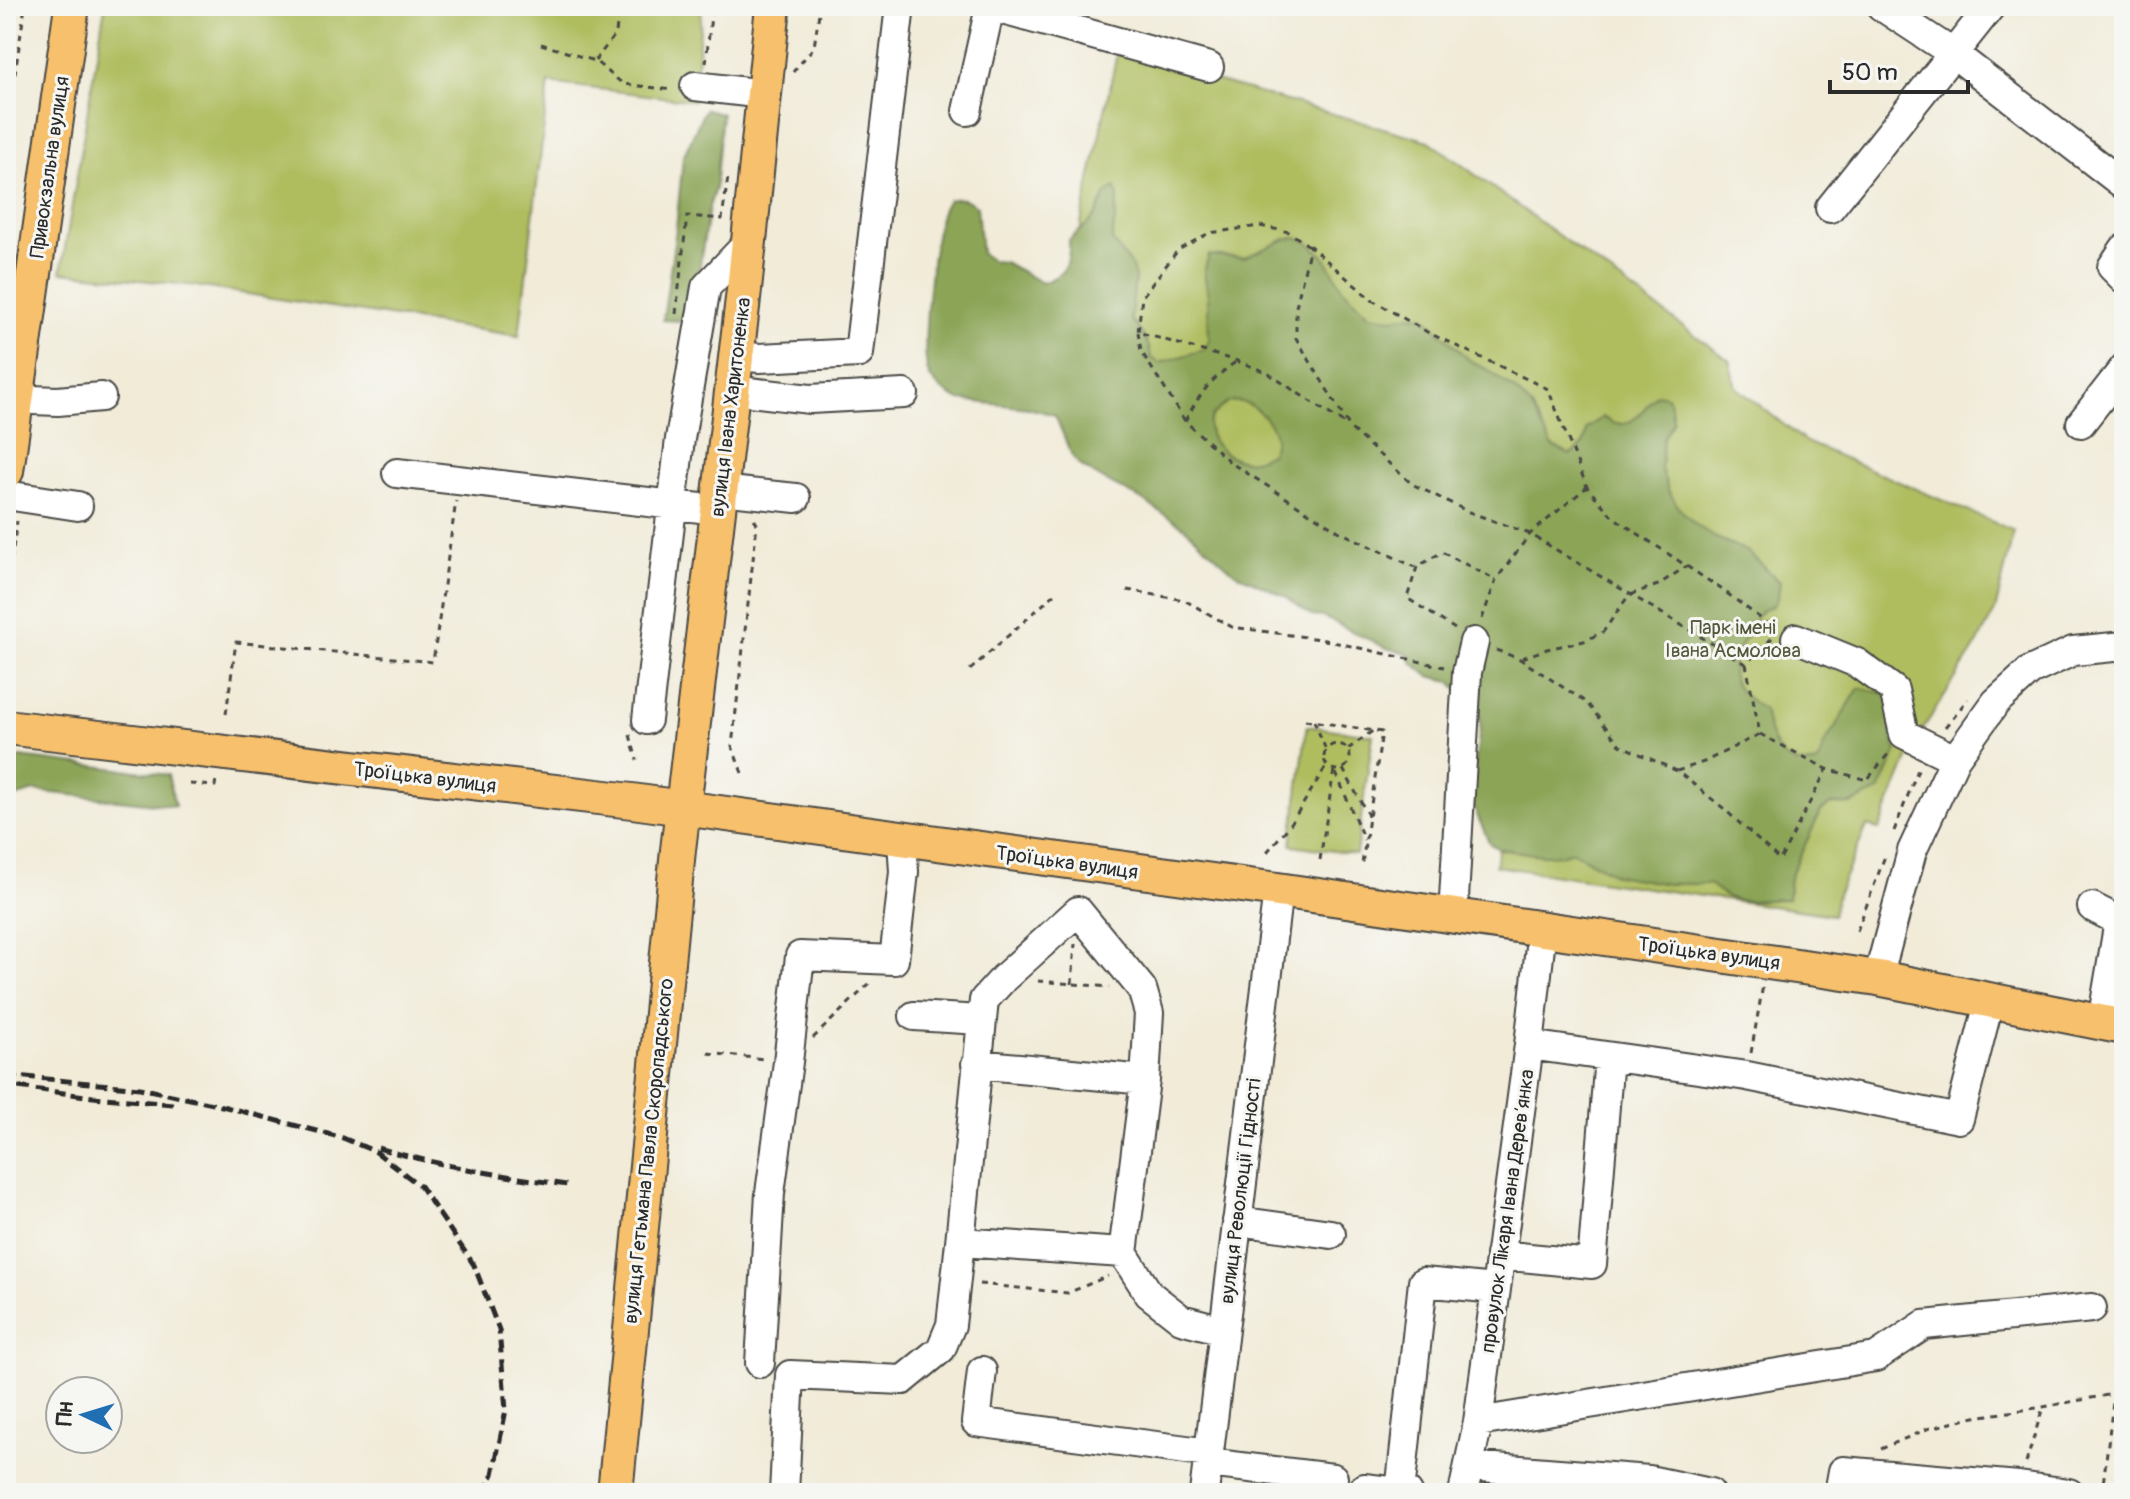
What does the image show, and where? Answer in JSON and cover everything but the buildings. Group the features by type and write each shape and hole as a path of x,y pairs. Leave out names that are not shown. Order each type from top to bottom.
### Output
{"main road":[{"name":"Привокзальна вулиця","path":"6,471 11,400 72,6"},
{"name":"вулиця Івана Харитоненка","path":"683,809 728,498 732,390 773,6"},
{"name":"Троїцька вулиця","path":"6,727 683,809 1278,890 1878,978 2113,1024"},
{"name":"вулиця Гетьмана Павла Скоропадського","path":"615,1493 683,809"}],"street":[{"path":"736,356 760,358 859,353 900,6"},
{"path":"967,111 989,6 1209,67"},
{"path":"1881,6 1954,54 2124,185"},
{"path":"1830,208 1991,6"},
{"path":"699,86 764,94"},
{"path":"647,720 671,505 706,287 748,243"},
{"path":"2124,249 2112,267 2124,279"},
{"path":"2081,423 2124,368"},
{"path":"732,390 810,399 904,394"},
{"path":"11,400 58,401 101,397"},
{"path":"397,473 671,505 728,498 796,498"},
{"path":"6,495 78,506"},
{"path":"1796,638 1857,663 1894,690 1904,734 1955,759"},
{"path":"1453,916 1467,672 1474,642"},
{"path":"1878,978 1912,851 1955,759 1996,702 2030,671 2073,651 2124,646"},
{"path":"760,1363 770,1193 800,956 894,960 904,872 902,839"},
{"name":"вулиця Революції Гідності","path":"1204,1493 1278,890"},
{"path":"2092,907 2119,921 2113,1024"},
{"path":"784,1493 790,1375 903,1380 941,1349 951,1325 984,1000 1078,911 1142,989 1149,1013 1127,1259 1149,1294 1181,1319 1223,1330"},
{"name":"провулок Лікаря Івана Деревʼянка","path":"1466,1480 1478,1422 1542,929"},
{"path":"1529,1045 1747,1076 1959,1119 1990,999"},
{"path":"914,1016 981,1020"},
{"path":"1500,1255 1592,1264 1609,1057"},
{"path":"976,1064 1145,1080"},
{"path":"1237,1221 1331,1234"},
{"path":"960,1242 1127,1259"},
{"path":"1400,1492 1423,1282 1496,1289"},
{"path":"1478,1422 1876,1357 1924,1325 2092,1308"},
{"path":"982,1371 976,1422 1333,1478"},
{"path":"1839,1493 1843,1471 2069,1493"},
{"path":"1466,1480 1649,1480 1710,1493"},
{"path":"1364,1488 1408,1493"}],"path":[{"path":"6,134 25,6"},
{"path":"595,61 616,33 619,6"},
{"path":"541,44 595,61 623,84 688,91 699,86 712,6"},
{"path":"793,72 814,47 820,6"},
{"path":"1417,567 1340,532 1231,463 1185,421 1141,351 1138,332 1142,297 1178,250 1209,233 1260,226 1289,232 1310,246 1372,300 1429,333 1548,389 1587,487 1613,517 1724,591 1778,632 1746,664"},
{"path":"1310,246 1296,307 1296,338 1351,429"},
{"path":"1138,332 1266,372 1351,429 1412,484 1469,512 1530,534 1746,664 1760,734"},
{"path":"1185,421 1215,376 1237,361"},
{"path":"226,714 236,642 433,662 459,480"},
{"path":"1474,642 1496,580 1530,534 1587,487"},
{"path":"728,498 744,505 757,524 732,746 742,773"},
{"path":"1496,580 1442,552 1417,567 1407,598 1474,642 1520,659 1587,703 1620,745 1677,771 1780,860 1827,769"},
{"path":"1520,659 1584,641 1603,632 1629,595 1658,585 1687,566"},
{"path":"1127,590 1184,600 1232,627 1320,639 1467,672"},
{"path":"970,670 1057,592"},
{"path":"1305,720 1382,732 1362,864"},
{"path":"1314,721 1326,750"},
{"path":"1348,749 1374,730"},
{"path":"1677,771 1704,762 1760,734"},
{"path":"1760,734 1827,769 1867,780 1904,734"},
{"path":"1334,770 1343,769 1351,756 1341,744 1332,745 1324,757 1327,765 1334,770 1365,843"},
{"path":"1267,852 1290,825 1327,765"},
{"path":"1343,769 1369,817"},
{"path":"1320,860 1334,770"},
{"path":"1004,978 1142,989"},
{"path":"1747,1076 1763,983"},
{"path":"956,1282 1068,1293 1127,1259"},
{"path":"2102,1493 2114,1394 2124,1348"},
{"path":"1879,1450 1927,1429 1975,1417 2124,1392"},
{"path":"2019,1486 2043,1407"}],"green space":[{"path":"105,6 702,6 694,101 549,83 519,336 189,285 61,272"},
{"name":"Парк імені Івана Асмолова","path":"1117,53 1429,141 1729,360 1736,387 1806,442 2014,531 1995,611 1916,740 1879,829 1867,826 1837,895 1833,915 1495,866 1532,701 1229,475 1078,315 1081,223"},
{"path":"705,109 722,114 715,189 709,207 699,271 682,321 663,320 683,157"},
{"path":"1115,187 1118,197 1112,240 1132,267 1135,277 1131,319 1147,342 1151,358 1160,363 1203,350 1209,341 1204,272 1209,255 1244,258 1297,237 1307,241 1324,256 1343,289 1370,315 1391,318 1424,316 1469,360 1515,390 1531,406 1552,446 1570,455 1582,445 1586,429 1603,417 1620,424 1627,423 1657,394 1667,396 1673,421 1663,438 1661,468 1668,490 1679,508 1695,524 1714,537 1747,551 1780,582 1773,606 1756,617 1756,627 1739,648 1733,665 1734,682 1741,693 1764,710 1779,752 1794,763 1818,763 1824,745 1859,688 1905,698 1892,733 1897,751 1879,791 1851,804 1830,805 1821,811 1790,878 1788,899 1737,900 1709,884 1667,884 1616,875 1572,851 1561,855 1541,855 1500,849 1490,844 1472,804 1480,718 1476,708 1450,681 1429,676 1412,662 1407,653 1386,648 1323,617 1312,616 1285,596 1235,573 1185,528 1080,465 1072,456 1055,415 1028,408 960,400 937,385 930,377 926,359 927,317 938,224 948,200 963,199 977,207 981,253 1042,283 1065,268 1069,240 1088,224 1105,196","holes":["1228,402 1247,404 1268,422 1275,440 1271,453 1246,461 1231,457 1219,448 1210,435 1210,420"]},
{"path":"1307,726 1373,735 1356,854 1291,845"},
{"path":"20,757 168,775 175,806 34,791 6,800 6,763"}],"railway":[{"path":"6,1075 140,1088 343,1138 376,1152 420,1186 474,1265 499,1330 506,1410 493,1474 484,1493"},
{"path":"18,1087 173,1104"},
{"path":"378,1148 472,1170 567,1185"}]}
